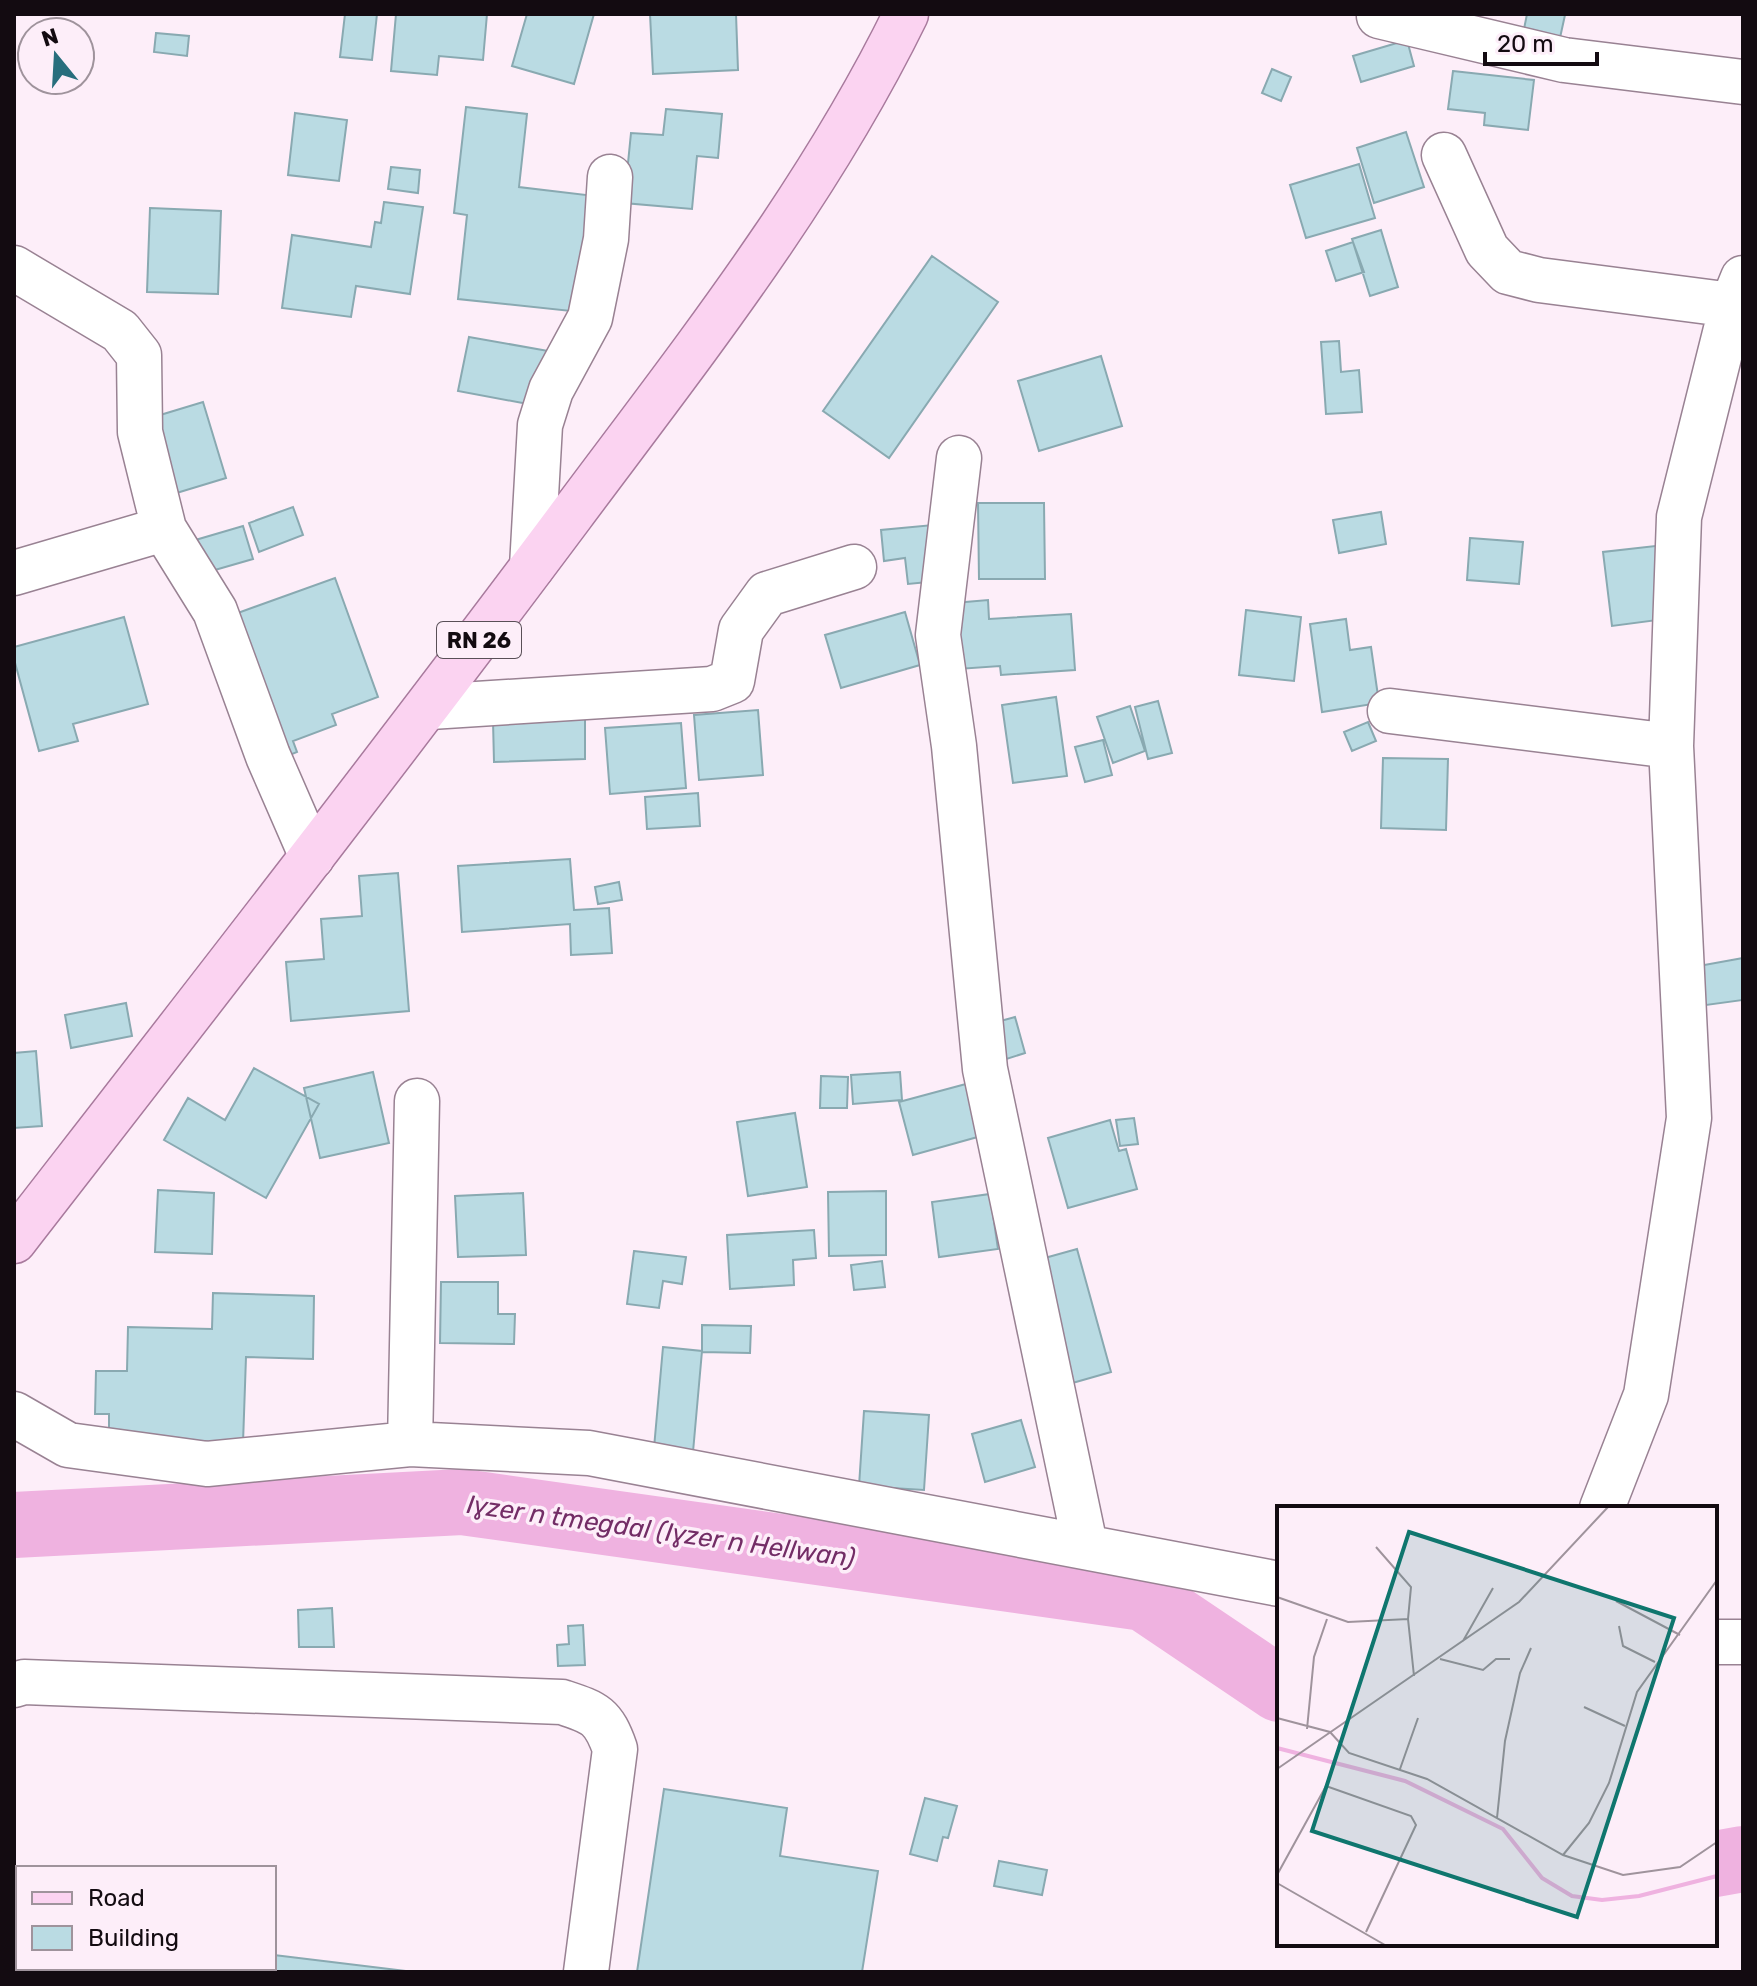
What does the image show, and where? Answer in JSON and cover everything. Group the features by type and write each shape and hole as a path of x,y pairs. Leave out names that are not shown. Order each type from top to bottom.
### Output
{"main road":[{"name":"RN 26","path":"14,1241 430,707 797,208 867,95 906,14"}],"street":[{"path":"1379,16 1564,60 1743,82"},
{"path":"1444,155 1487,250 1508,272 1539,280 1737,292 1679,517 1671,746 1689,1118 1646,1395 1603,1506"},
{"path":"532,567 540,425 551,390 590,318 606,239 610,177"},
{"path":"14,268 120,331 139,355 140,432 164,529 215,611 268,756 312,857"},
{"path":"959,458 938,635 956,761 985,1069 1085,1545"},
{"path":"14,573 164,529"},
{"path":"430,707 712,689 732,681 741,630 767,594 854,567"},
{"path":"1390,711 1671,746"},
{"path":"410,1444 417,1101"},
{"path":"14,1414 68,1445 207,1464 410,1444 589,1453 1277,1584"},
{"path":"1717,1642 1743,1642"},
{"path":"14,1685 24,1682 562,1702 594,1713 607,1726 615,1749 586,1972"}],"building":[{"path":"345,14 377,14 372,60 340,57"},
{"path":"396,14 487,14 483,60 439,56 437,75 391,71"},
{"path":"527,14 594,14 574,84 512,66"},
{"path":"650,14 736,14 738,70 653,74"},
{"path":"1527,14 1565,15 1558,47 1522,39"},
{"path":"156,33 189,36 187,56 154,52"},
{"path":"1407,40 1414,66 1361,82 1353,56"},
{"path":"1272,69 1291,77 1281,101 1262,93"},
{"path":"1453,71 1534,80 1528,130 1484,125 1485,113 1448,109"},
{"path":"466,107 527,114 519,187 595,196 580,312 458,299 467,215 454,213"},
{"path":"666,109 722,114 718,158 697,156 692,209 624,203 631,133 663,135"},
{"path":"295,113 347,120 339,181 288,175"},
{"path":"1406,132 1424,187 1374,203 1357,148"},
{"path":"1359,164 1375,218 1306,238 1290,185"},
{"path":"391,167 420,170 418,193 388,189"},
{"path":"384,202 423,207 410,294 356,286 351,317 282,308 292,235 371,247 375,222 381,223"},
{"path":"150,208 221,211 218,294 147,292"},
{"path":"1381,230 1398,287 1370,296 1352,239"},
{"path":"1353,242 1364,272 1336,281 1326,251"},
{"path":"932,256 998,302 889,458 823,411"},
{"path":"469,337 554,352 544,407 458,391"},
{"path":"1339,341 1341,372 1359,370 1362,412 1326,414 1321,342"},
{"path":"1101,356 1122,426 1039,451 1018,381"},
{"path":"203,402 226,478 170,495 147,419"},
{"path":"978,503 1044,503 1045,579 979,579"},
{"path":"293,507 303,535 259,552 249,523"},
{"path":"1381,512 1386,544 1339,553 1333,520"},
{"path":"933,525 938,581 908,584 905,558 884,561 881,530"},
{"path":"243,526 253,559 201,574 192,541"},
{"path":"1470,538 1523,542 1519,584 1467,580"},
{"path":"1664,545 1673,618 1612,626 1603,552"},
{"path":"335,578 378,697 332,714 336,725 293,741 297,752 273,762 221,619"},
{"path":"988,600 989,619 1071,614 1075,670 1001,675 1000,666 958,669 954,603"},
{"path":"1246,610 1301,617 1294,681 1239,675"},
{"path":"905,612 920,665 841,688 825,635"},
{"path":"124,617 148,704 73,724 78,741 39,751 14,659 14,647"},
{"path":"1346,619 1350,650 1371,647 1379,703 1322,712 1310,624"},
{"path":"1056,697 1067,776 1013,783 1002,705"},
{"path":"1158,701 1172,753 1148,759 1135,707"},
{"path":"1130,706 1145,751 1113,763 1097,717"},
{"path":"758,710 763,775 699,780 694,715"},
{"path":"585,718 585,759 494,762 493,721"},
{"path":"1368,722 1376,741 1352,751 1344,732"},
{"path":"681,723 686,788 610,794 605,728"},
{"path":"1103,740 1112,775 1085,782 1075,747"},
{"path":"1383,758 1448,759 1446,830 1381,828"},
{"path":"698,793 700,826 647,829 645,797"},
{"path":"570,859 574,910 609,908 612,953 571,955 570,924 462,932 458,866"},
{"path":"398,873 409,1011 291,1021 286,962 324,959 321,919 362,916 359,876"},
{"path":"619,882 622,900 598,904 595,887"},
{"path":"1743,958 1743,1000 1699,1006 1693,967"},
{"path":"126,1003 132,1036 71,1048 65,1015"},
{"path":"1015,1017 1025,1053 997,1062 986,1025"},
{"path":"36,1051 42,1126 14,1128 14,1053"},
{"path":"254,1068 319,1104 266,1198 164,1140 188,1098 225,1120"},
{"path":"373,1072 389,1143 320,1158 304,1088"},
{"path":"900,1072 902,1100 853,1104 851,1075"},
{"path":"821,1076 848,1077 847,1108 820,1108"},
{"path":"977,1081 992,1133 913,1155 899,1102"},
{"path":"795,1113 807,1187 748,1196 737,1122"},
{"path":"1134,1118 1138,1144 1120,1146 1116,1120"},
{"path":"1110,1120 1119,1151 1126,1149 1137,1189 1068,1208 1048,1138"},
{"path":"158,1190 214,1193 212,1254 155,1252"},
{"path":"886,1191 886,1255 829,1256 828,1192"},
{"path":"523,1193 526,1255 458,1257 455,1196"},
{"path":"990,1194 998,1249 939,1257 932,1202"},
{"path":"814,1230 816,1258 793,1260 794,1285 730,1289 727,1235"},
{"path":"1077,1249 1111,1372 1069,1384 1034,1261"},
{"path":"634,1251 686,1257 682,1284 663,1281 659,1308 627,1304"},
{"path":"882,1261 885,1287 854,1290 851,1265"},
{"path":"441,1282 498,1282 498,1314 515,1314 514,1344 440,1343"},
{"path":"213,1293 314,1296 313,1359 246,1357 243,1443 126,1441 109,1430 109,1414 95,1414 96,1371 127,1371 128,1327 212,1329"},
{"path":"702,1325 751,1326 750,1353 702,1352"},
{"path":"663,1347 702,1351 693,1452 654,1448"},
{"path":"864,1411 929,1415 924,1490 859,1486"},
{"path":"1021,1420 1035,1467 985,1482 972,1434"},
{"path":"332,1608 334,1647 299,1647 298,1610"},
{"path":"583,1625 585,1665 558,1666 557,1645 569,1644 568,1626"},
{"path":"664,1789 787,1808 780,1856 878,1871 862,1972 637,1972"},
{"path":"925,1798 957,1806 948,1838 943,1837 937,1861 910,1854"},
{"path":"999,1861 1047,1870 1042,1895 994,1886"},
{"path":"276,1955 414,1972 33,1972 276,1970"}],"waterway":[{"name":"Iɣzer n tmegdal (Iɣzer n Hellwan)","path":"14,1525 462,1502 1144,1598 1277,1688"},
{"name":"Iɣzer n tmegdal (Iɣzer n Hellwan)","path":"1717,1864 1743,1859"}]}
